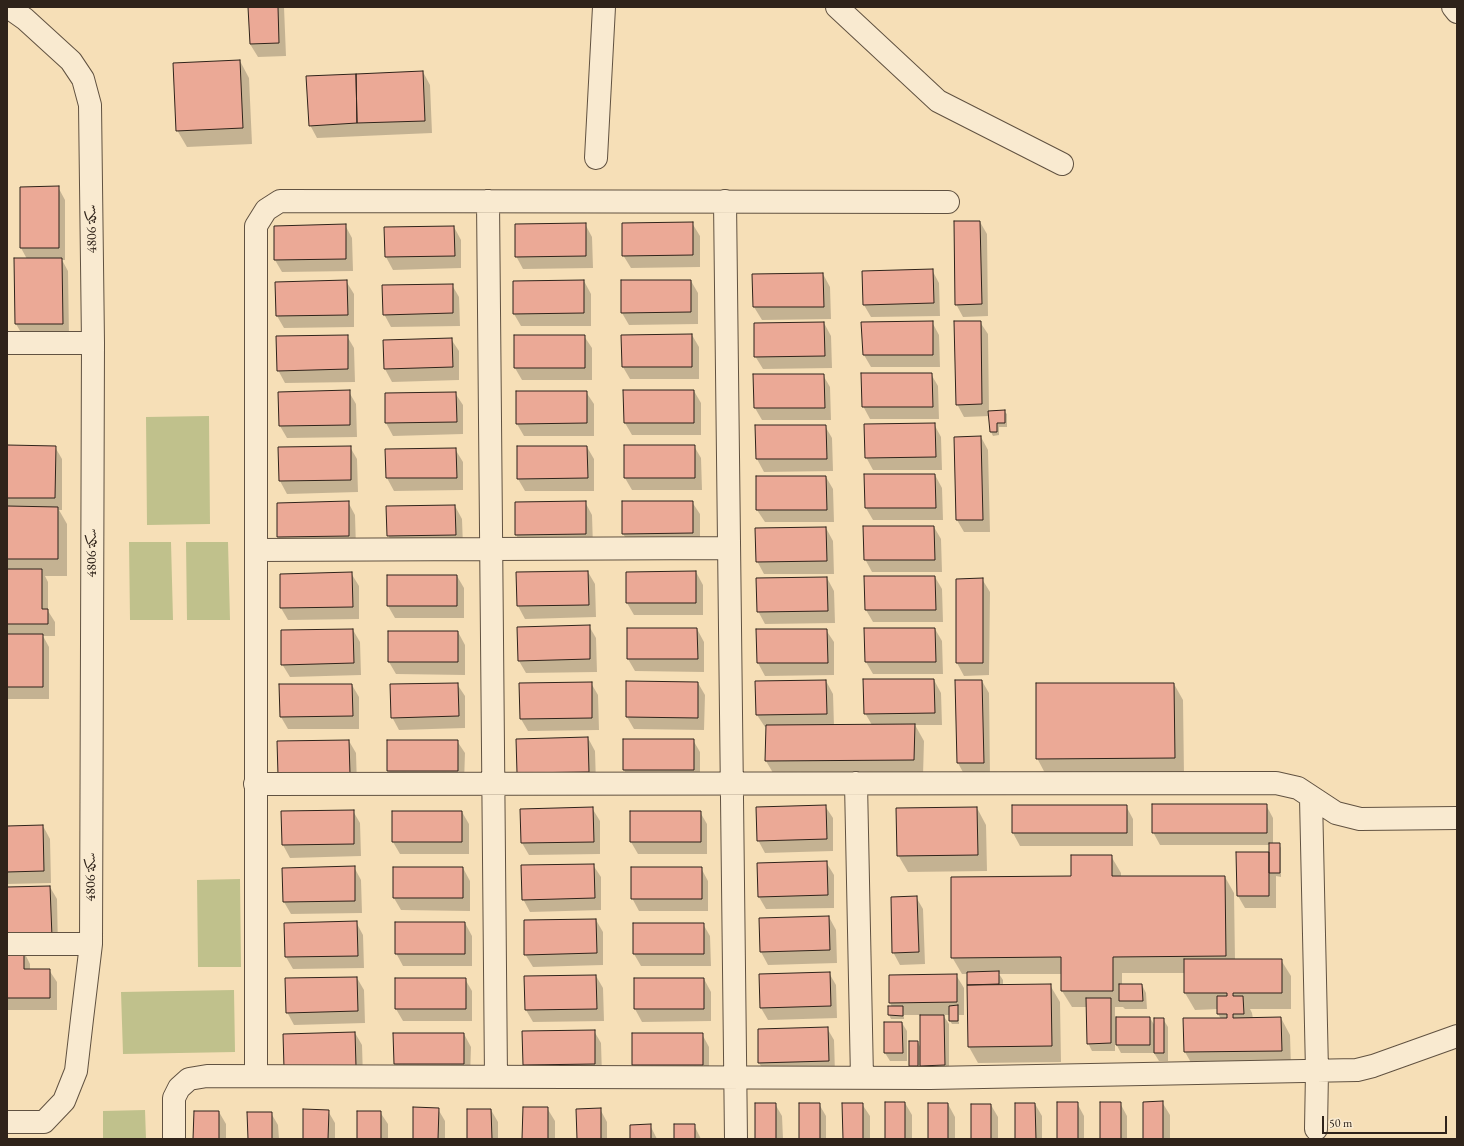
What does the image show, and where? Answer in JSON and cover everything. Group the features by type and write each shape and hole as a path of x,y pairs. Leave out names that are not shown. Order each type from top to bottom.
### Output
{"street":[{"name":"سكة 4806","path":"7,1122 44,1122 64,1101 76,1071 91,944 93,343 90,105 83,79 71,61 25,19 8,7"},
{"path":"596,158 604,7"},
{"path":"837,7 938,101 1062,164"},
{"path":"1453,7 1457,12"},
{"path":"256,1076 256,226 266,210 280,201 948,202"},
{"path":"488,201 496,1077"},
{"path":"725,201 736,1139"},
{"path":"7,343 93,343"},
{"path":"256,550 730,548"},
{"path":"856,783 862,1078"},
{"path":"255,784 1276,783 1298,788 1311,798 1336,813 1360,819 1457,818"},
{"path":"1311,798 1317,1071 1316,1129"},
{"path":"7,944 91,944"},
{"path":"174,1139 174,1098 179,1088 189,1079 207,1076 938,1078 1357,1070 1373,1066 1457,1036"}],"green space":[{"path":"209,416 210,524 147,525 146,417"},
{"path":"129,542 171,542 173,620 130,620"},
{"path":"186,542 228,542 230,620 187,620"},
{"path":"240,879 241,967 198,967 197,880"},
{"path":"234,990 235,1052 123,1054 121,992"},
{"path":"145,1110 146,1139 103,1139 103,1111"}],"building":[{"path":"248,7 278,7 279,43 250,44"},
{"path":"240,60 243,128 176,131 173,63"},
{"path":"423,71 425,121 357,123 356,74"},
{"path":"356,74 357,123 309,126 306,76"},
{"path":"59,186 59,248 20,248 20,187"},
{"path":"954,221 980,221 982,304 955,305"},
{"path":"693,222 693,255 622,256 622,223"},
{"path":"586,223 586,256 515,257 515,224"},
{"path":"346,224 346,259 274,260 274,226"},
{"path":"454,226 455,256 385,257 384,227"},
{"path":"14,258 62,258 63,324 15,324"},
{"path":"933,269 934,303 863,305 862,271"},
{"path":"823,273 824,307 753,307 752,274"},
{"path":"347,280 348,315 276,316 275,282"},
{"path":"584,280 584,313 513,314 513,281"},
{"path":"621,280 691,280 691,312 621,313"},
{"path":"453,284 453,313 383,315 382,285"},
{"path":"933,321 933,355 863,355 861,322"},
{"path":"954,321 981,321 982,404 956,405"},
{"path":"824,322 825,356 754,357 754,323"},
{"path":"692,334 692,367 622,367 621,335"},
{"path":"348,335 348,369 277,371 276,336"},
{"path":"514,335 585,335 585,368 514,368"},
{"path":"452,338 453,367 384,369 383,340"},
{"path":"861,373 932,373 933,407 862,407"},
{"path":"753,374 824,374 825,408 754,408"},
{"path":"350,390 350,425 279,426 278,392"},
{"path":"623,390 694,390 694,423 624,423"},
{"path":"516,391 587,391 587,423 516,424"},
{"path":"456,392 457,422 385,423 385,393"},
{"path":"1005,410 1005,423 997,423 997,432 990,432 988,411"},
{"path":"935,423 936,457 865,458 864,424"},
{"path":"755,425 826,425 827,459 756,459"},
{"path":"981,436 983,520 956,520 954,437"},
{"path":"7,445 56,446 55,498 7,498"},
{"path":"624,445 695,445 695,478 624,478"},
{"path":"351,446 351,480 279,481 278,447"},
{"path":"517,446 587,446 588,478 517,479"},
{"path":"456,448 457,478 386,478 385,449"},
{"path":"864,474 935,474 936,508 865,508"},
{"path":"756,476 826,476 827,510 756,510"},
{"path":"349,501 349,536 277,537 277,503"},
{"path":"586,501 586,534 515,535 515,502"},
{"path":"622,501 693,501 693,533 622,534"},
{"path":"455,505 456,535 387,536 386,506"},
{"path":"7,506 58,507 58,559 7,559"},
{"path":"863,526 934,526 935,560 864,560"},
{"path":"826,527 827,561 756,562 755,528"},
{"path":"7,569 42,569 42,609 48,609 48,624 7,624"},
{"path":"588,571 589,605 517,606 516,572"},
{"path":"696,571 696,603 626,603 626,572"},
{"path":"352,572 353,607 280,608 280,574"},
{"path":"387,575 457,575 457,606 387,606"},
{"path":"864,576 935,576 936,610 865,610"},
{"path":"827,577 828,611 757,612 756,578"},
{"path":"983,578 983,663 956,663 956,579"},
{"path":"590,625 590,659 518,661 517,627"},
{"path":"627,628 697,628 698,659 627,659"},
{"path":"864,628 935,628 936,662 865,662"},
{"path":"353,629 354,663 281,665 281,630"},
{"path":"756,629 827,629 828,663 757,663"},
{"path":"388,631 458,631 458,662 388,662"},
{"path":"7,634 43,634 43,687 7,687"},
{"path":"863,679 934,679 935,713 864,714"},
{"path":"826,680 827,714 756,715 755,681"},
{"path":"955,680 982,680 984,763 957,763"},
{"path":"626,681 698,682 698,718 626,717"},
{"path":"592,682 592,718 520,719 519,683"},
{"path":"458,683 459,716 391,718 390,684"},
{"path":"1036,683 1174,683 1175,758 1036,759"},
{"path":"279,684 352,684 353,716 280,717"},
{"path":"915,724 914,760 765,761 766,725"},
{"path":"588,737 589,772 517,773 516,739"},
{"path":"623,739 694,739 694,770 623,770"},
{"path":"349,740 350,774 278,775 277,741"},
{"path":"387,740 458,740 458,771 387,771"},
{"path":"1152,804 1267,804 1267,833 1152,833"},
{"path":"826,805 827,839 757,841 756,807"},
{"path":"1012,805 1127,805 1127,833 1012,833"},
{"path":"593,807 594,842 521,843 520,809"},
{"path":"977,807 978,855 897,856 896,808"},
{"path":"354,810 354,844 282,845 281,811"},
{"path":"392,811 462,811 462,842 392,842"},
{"path":"630,811 701,811 701,842 630,842"},
{"path":"43,825 44,871 7,872 7,826"},
{"path":"1269,843 1280,843 1280,873 1269,873"},
{"path":"1236,852 1269,852 1269,896 1237,896"},
{"path":"1071,855 1112,855 1112,876 1225,876 1226,956 1113,957 1113,991 1061,991 1061,957 951,958 951,877 1071,876"},
{"path":"827,861 828,895 758,897 757,863"},
{"path":"594,864 595,898 522,900 521,865"},
{"path":"355,866 355,901 283,902 282,868"},
{"path":"393,867 463,867 463,898 393,898"},
{"path":"631,867 702,867 702,899 631,899"},
{"path":"50,886 52,937 7,938 7,887"},
{"path":"917,896 919,952 892,953 891,897"},
{"path":"829,916 830,950 760,952 759,918"},
{"path":"596,919 597,953 524,955 524,920"},
{"path":"357,921 358,956 285,957 284,923"},
{"path":"395,922 465,922 465,954 395,954"},
{"path":"633,923 704,923 704,954 633,954"},
{"path":"7,950 24,950 24,969 50,969 50,998 7,998"},
{"path":"1184,959 1282,959 1282,993 1233,993 1233,996 1243,996 1244,1014 1233,1014 1233,1018 1281,1017 1282,1051 1184,1052 1183,1018 1227,1018 1227,1014 1217,1014 1217,996 1227,996 1227,993 1184,993"},
{"path":"999,971 999,984 967,985 967,972"},
{"path":"830,972 831,1006 760,1008 759,974"},
{"path":"957,974 957,1002 889,1003 889,975"},
{"path":"596,975 597,1009 525,1010 524,976"},
{"path":"357,977 358,1011 286,1013 285,978"},
{"path":"395,978 466,978 466,1009 395,1009"},
{"path":"634,978 704,978 704,1009 634,1009"},
{"path":"1051,984 1052,1046 968,1047 967,985"},
{"path":"1119,984 1142,984 1143,1001 1119,1001"},
{"path":"1086,998 1111,998 1111,1043 1087,1044"},
{"path":"958,1005 958,1021 949,1021 949,1006"},
{"path":"888,1006 903,1006 903,1016 888,1015"},
{"path":"920,1015 944,1015 945,1065 920,1066"},
{"path":"1116,1017 1150,1017 1150,1045 1116,1045"},
{"path":"1154,1018 1164,1018 1164,1053 1154,1053"},
{"path":"884,1022 902,1022 903,1053 884,1053"},
{"path":"828,1027 829,1061 758,1063 758,1029"},
{"path":"595,1030 595,1064 523,1065 522,1031"},
{"path":"355,1032 356,1066 284,1068 283,1034"},
{"path":"393,1033 464,1033 464,1064 394,1064"},
{"path":"632,1033 703,1033 703,1065 632,1065"},
{"path":"909,1041 918,1041 918,1066 909,1066"},
{"path":"1163,1101 1163,1139 1143,1139 1143,1102"},
{"path":"885,1102 905,1102 905,1139 885,1139"},
{"path":"1057,1102 1078,1102 1078,1139 1057,1139"},
{"path":"1100,1102 1121,1102 1121,1139 1100,1139"},
{"path":"755,1103 776,1103 776,1139 755,1139"},
{"path":"799,1103 820,1103 820,1139 799,1139"},
{"path":"842,1103 863,1103 863,1139 843,1139"},
{"path":"928,1103 948,1103 948,1139 928,1139"},
{"path":"1015,1103 1035,1103 1036,1139 1015,1139"},
{"path":"971,1104 991,1104 991,1139 971,1139"},
{"path":"413,1107 439,1108 438,1139 413,1139"},
{"path":"523,1107 548,1107 548,1139 522,1139"},
{"path":"601,1108 601,1139 577,1139 576,1109"},
{"path":"303,1109 329,1110 328,1139 303,1139"},
{"path":"467,1109 491,1109 492,1139 467,1139"},
{"path":"194,1111 219,1111 219,1139 193,1139"},
{"path":"357,1111 381,1111 381,1139 357,1139"},
{"path":"247,1112 272,1112 272,1139 248,1139"},
{"path":"651,1124 651,1139 630,1139 630,1125"},
{"path":"674,1124 695,1124 695,1139 674,1139"}]}
